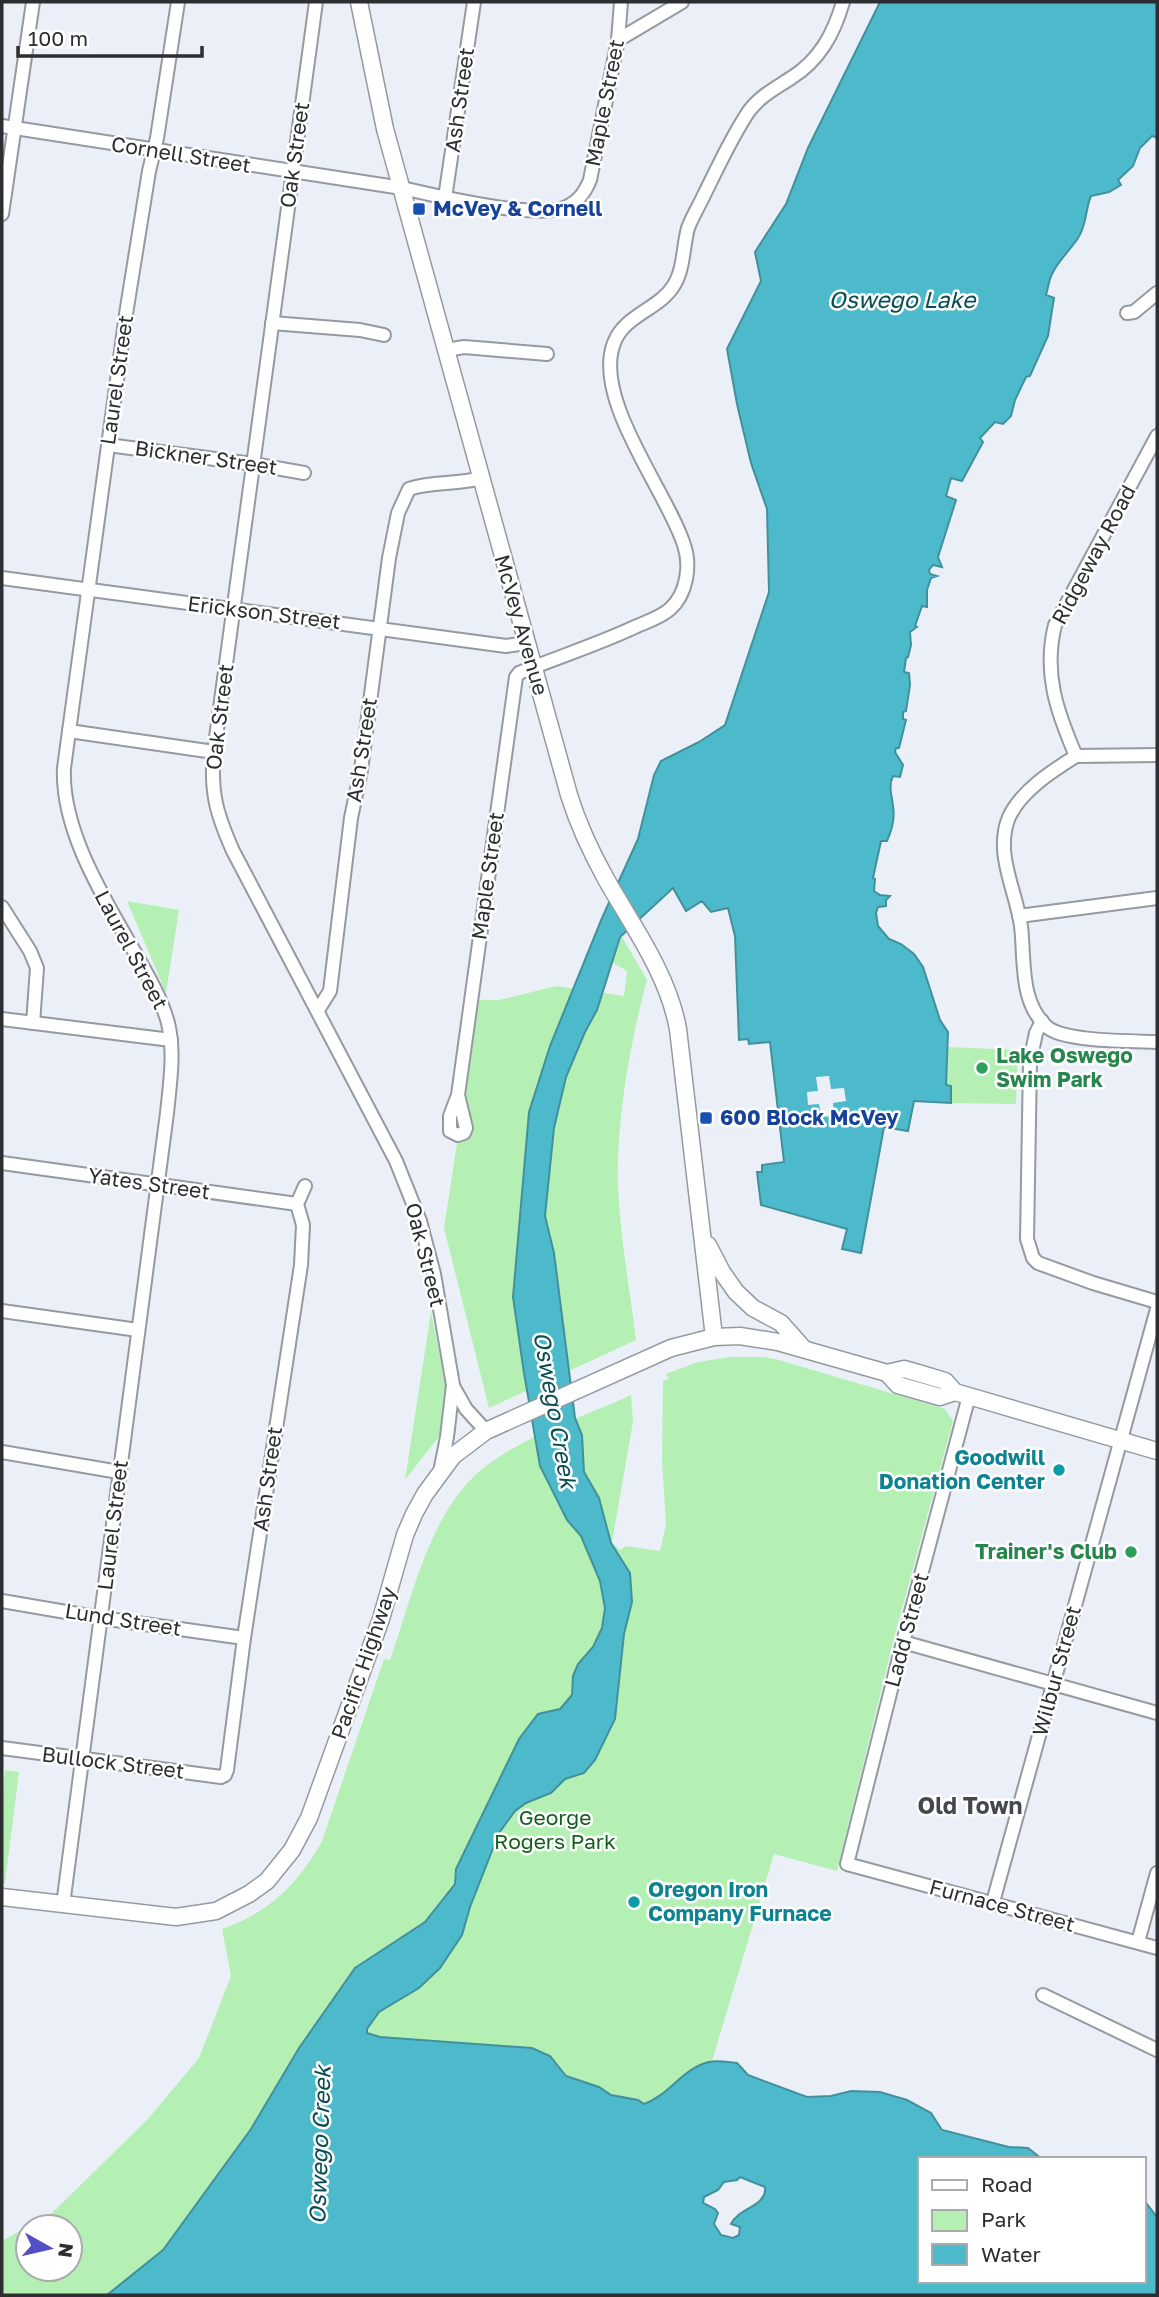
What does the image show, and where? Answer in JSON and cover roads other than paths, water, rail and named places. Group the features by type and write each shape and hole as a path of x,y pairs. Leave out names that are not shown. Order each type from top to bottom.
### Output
{"main road":[{"name":"McVey Avenue","path":"359,2 385,129 575,814 607,880 664,981 676,1016 714,1337"},
{"name":"McVey Avenue","path":"703,1235 736,1292 753,1308 780,1323 804,1349"},
{"name":"Pacific Highway","path":"2,1897 159,1917 198,1915 215,1911 249,1894 267,1881 282,1865 309,1818 381,1619 405,1535 425,1494 440,1472 453,1456 492,1428 671,1348 714,1337 759,1338 887,1373 898,1385 940,1397 962,1394 1157,1451"}],"street":[{"path":"2,214 8,127 33,2"},
{"name":"Laurel Street","path":"63,1905 172,1063 168,1023 157,993 96,885 69,816 63,780 126,314 178,2"},
{"name":"Oak Street","path":"316,2 214,752 212,789 221,824 239,862 396,1161 415,1209 434,1274 453,1385 440,1472"},
{"name":"Ash Street","path":"445,198 474,2"},
{"name":"Maple Street","path":"577,201 590,180 618,40 621,2"},
{"path":"618,40 681,2"},
{"path":"533,667 648,622 669,610 681,593 687,573 684,544 635,449 623,419 612,377 612,348 630,322 674,286 689,226 750,109 820,54 838,20 843,2"},
{"name":"Cornell Street","path":"8,127 539,211 565,208 577,201"},
{"path":"1127,313 1134,312 1157,293"},
{"path":"272,323 360,330 384,335"},
{"path":"446,349 464,347 547,354"},
{"name":"Ridgeway Road","path":"1076,756 1056,704 1049,671 1049,654 1055,625 1157,436"},
{"name":"Bickner Street","path":"107,445 304,473"},
{"name":"Ash Street","path":"318,1010 330,991 351,818 361,769 389,558 398,513 409,489 428,485 461,484 481,478"},
{"name":"Erickson Street","path":"2,578 506,646 526,643"},
{"name":"Maple Street","path":"457,1095 514,682 519,673 533,667"},
{"path":"69,731 214,752"},
{"path":"1157,755 1076,756 1027,792 1008,819 1004,850 1019,916 1025,979 1032,1006 1042,1021 1057,1033 1072,1036 1157,1042"},
{"path":"1019,916 1157,898"},
{"path":"2,907 30,951 37,968 33,1023"},
{"path":"2,1019 171,1040"},
{"path":"1042,1021 1036,1033 1030,1061 1027,1239 1033,1258 1038,1263 1093,1283 1157,1302"},
{"name":"Yates Street","path":"2,1163 297,1204"},
{"path":"297,1204 305,1185"},
{"name":"Ash Street","path":"225,1775 301,1265 303,1224 297,1204"},
{"name":"Wilbur Street","path":"993,1902 1157,1309"},
{"path":"2,1311 138,1330"},
{"name":"Oak Street","path":"453,1385 466,1409 492,1428"},
{"name":"Ladd Street","path":"847,1864 962,1394"},
{"path":"2,1452 119,1472"},
{"name":"Lund Street","path":"2,1601 244,1638"},
{"path":"903,1642 1157,1713"},
{"name":"Bullock Street","path":"2,1748 221,1777 225,1775"},
{"name":"Furnace Street","path":"847,1864 1157,1948"},
{"path":"1138,1942 1157,1873"},
{"path":"1043,1995 1157,2050"}],"water":[{"path":"880,2 1157,2 1157,138 1152,136 1140,148 1133,166 1118,180 1121,185 1109,192 1091,196 1081,233 1052,274 1046,295 1054,298 1048,336 1030,376 1026,377 1015,400 1011,416 1003,424 995,422 980,438 983,442 962,481 951,478 946,496 956,500 938,557 942,567 933,565 929,570 930,574 937,576 931,578 927,590 927,607 922,606 915,626 917,627 910,632 911,645 904,672 909,673 910,685 906,711 903,712 903,719 906,720 899,748 896,748 895,752 903,765 900,777 893,776 892,780 893,824 887,841 881,841 873,878 874,891 890,896 886,900 886,906 878,907 878,926 889,939 914,954 923,967 940,1020 948,1032 946,1085 951,1086 951,1103 914,1101 908,1131 884,1127 861,1253 842,1249 847,1229 761,1205 757,1172 762,1172 762,1165 784,1162 770,1042 749,1044 748,1039 739,1040 735,936 728,908 711,912 702,901 686,911 673,888 620,937 597,1010 566,1077 554,1128 545,1216 554,1253 575,1418 582,1435 584,1472 599,1498 611,1543 630,1573 632,1602 624,1634 615,1719 595,1760 584,1773 565,1779 551,1793 526,1803 515,1811 499,1833 462,1935 440,1968 419,1988 379,2012 367,2033 380,2037 532,2048 550,2056 566,2076 599,2087 611,2095 638,2100 644,2104 661,2095 691,2070 716,2061 737,2063 748,2075 807,2097 831,2096 851,2091 880,2092 907,2100 931,2113 942,2130 1009,2147 1028,2148 1039,2157 918,2157 918,2283 1145,2283 1145,2202 1157,2217 1157,2295 107,2295 163,2250 251,2129 299,2048 355,1968 425,1922 455,1884 456,1869 519,1739 538,1714 560,1709 572,1695 573,1676 578,1664 593,1647 602,1628 605,1608 600,1581 581,1536 567,1520 540,1466 513,1297 529,1112 550,1046 602,918 638,839 654,775 661,761 725,725 769,592 767,509 751,463 727,349 761,281 755,252 786,204 808,148","holes":["740,2177 765,2187 762,2199 735,2218 731,2224 740,2227 739,2235 733,2238 721,2235 714,2224 718,2213 703,2203 704,2197 718,2190 724,2182"]}],"place":[{"name":"McVey & Cornell","path":"419,209"},
{"name":"Lake Oswego Swim Park","path":"982,1068"},
{"name":"600 Block McVey","path":"706,1118"},
{"name":"Goodwill Donation Center","path":"1059,1470"},
{"name":"Trainer's Club","path":"1131,1552"},
{"name":"Oregon Iron Company Furnace","path":"634,1902"}],"district":[{"name":"Old Town","path":"970,1806"}],"water label":[{"name":"Oswego Lake","path":"902,300"},
{"name":"Oswego Creek","path":"555,1410"},
{"name":"Oswego Creek","path":"320,2145"}],"park label":[{"name":"George Rogers Park","path":"555,1830"}]}
